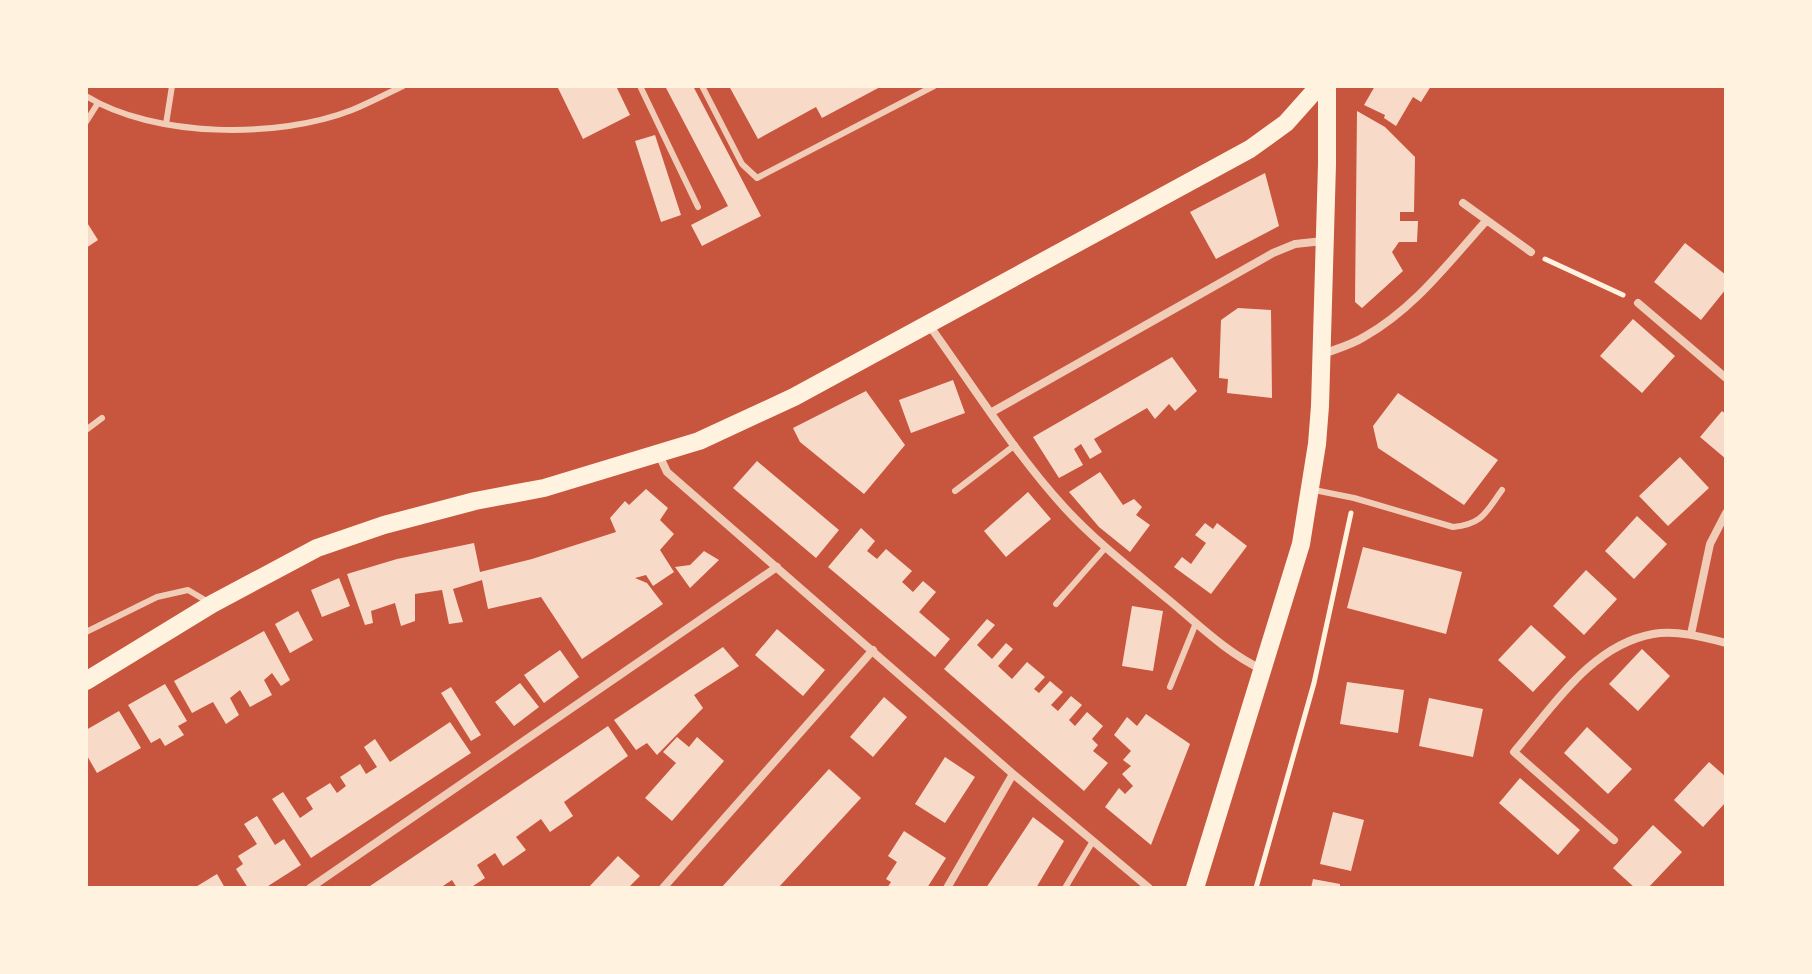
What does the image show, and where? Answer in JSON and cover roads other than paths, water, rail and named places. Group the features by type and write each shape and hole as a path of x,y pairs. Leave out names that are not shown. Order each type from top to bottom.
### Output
{"main road":[{"path":"86,681 212,604 317,548 384,525 475,501 544,488 659,455 699,441 794,397 1258,144 1286,123 1319,86"},
{"path":"1195,888 1301,544 1311,489 1322,354 1327,86"}],"street":[{"path":"1463,203 1531,252"},
{"path":"1322,354 1362,339 1396,315 1426,289 1486,221"},
{"path":"992,412 1273,253 1295,244 1325,241"},
{"path":"1638,303 1726,378"},
{"path":"929,325 1066,509 1106,547 1238,658 1264,670"},
{"path":"659,455 667,472 1013,774 1149,888"},
{"path":"1691,634 1710,544 1726,513"},
{"path":"310,888 777,567"},
{"path":"1614,840 1514,752 1594,661 1620,644 1654,634 1691,634 1726,643"},
{"path":"663,888 873,650"},
{"path":"947,888 1013,774"}],"lane":[{"path":"166,124 172,86"},
{"path":"86,96 130,116 225,131 288,125 350,111 403,86"},
{"path":"640,86 698,207"},
{"path":"702,86 742,164 757,178 934,86"},
{"path":"86,122 98,103"},
{"path":"86,430 102,418"},
{"path":"955,491 1015,444"},
{"path":"1311,489 1354,498 1453,527 1482,519 1502,490"},
{"path":"1056,604 1106,547"},
{"path":"86,632 157,597 188,590 212,604"},
{"path":"1170,687 1196,623"},
{"path":"1065,888 1093,841"}]}
